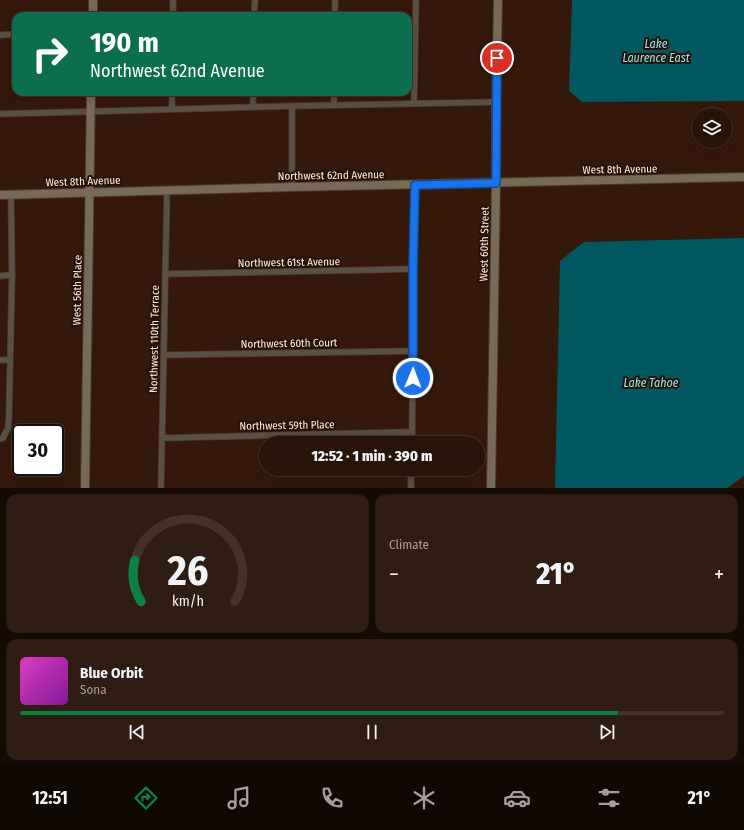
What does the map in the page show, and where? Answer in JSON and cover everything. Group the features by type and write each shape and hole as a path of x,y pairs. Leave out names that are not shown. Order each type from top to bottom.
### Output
{"street":[{"path":"93,0 93,12"},
{"path":"173,0 173,12"},
{"path":"254,12 255,0"},
{"path":"335,0 335,12"},
{"path":"414,104 416,0"},
{"name":"West 60th Street","path":"491,488 498,0"},
{"path":"0,35 12,34"},
{"name":"West 56th Place","path":"85,488 91,96"},
{"path":"172,96 172,109"},
{"path":"253,96 253,107"},
{"path":"334,96 334,105"},
{"path":"0,114 496,102"},
{"path":"292,106 292,187"},
{"name":"West 8th Avenue","path":"496,183 744,177"},
{"name":"Northwest 62nd Avenue","path":"167,190 496,183"},
{"path":"412,436 415,185"},
{"name":"West 8th Avenue","path":"0,194 167,190"},
{"name":"Northwest 110th Terrace","path":"161,488 167,190"},
{"path":"2,439 8,428 9,418 12,276 11,194"},
{"name":"Northwest 61st Avenue","path":"165,274 413,269"},
{"path":"0,276 12,276"},
{"name":"Northwest 60th Court","path":"164,354 413,351"},
{"path":"0,360 10,360"},
{"name":"Northwest 59th Place","path":"163,438 412,432"},
{"path":"411,476 411,488"}],"water":[{"name":"Lake Laurence East","path":"572,0 744,0 744,101 582,102 569,91"},
{"name":"Lake Tahoe","path":"744,238 744,476 727,488 555,488 560,261 584,242"}],"route":[{"path":"413,378 415,185 496,183 497,58"}]}
